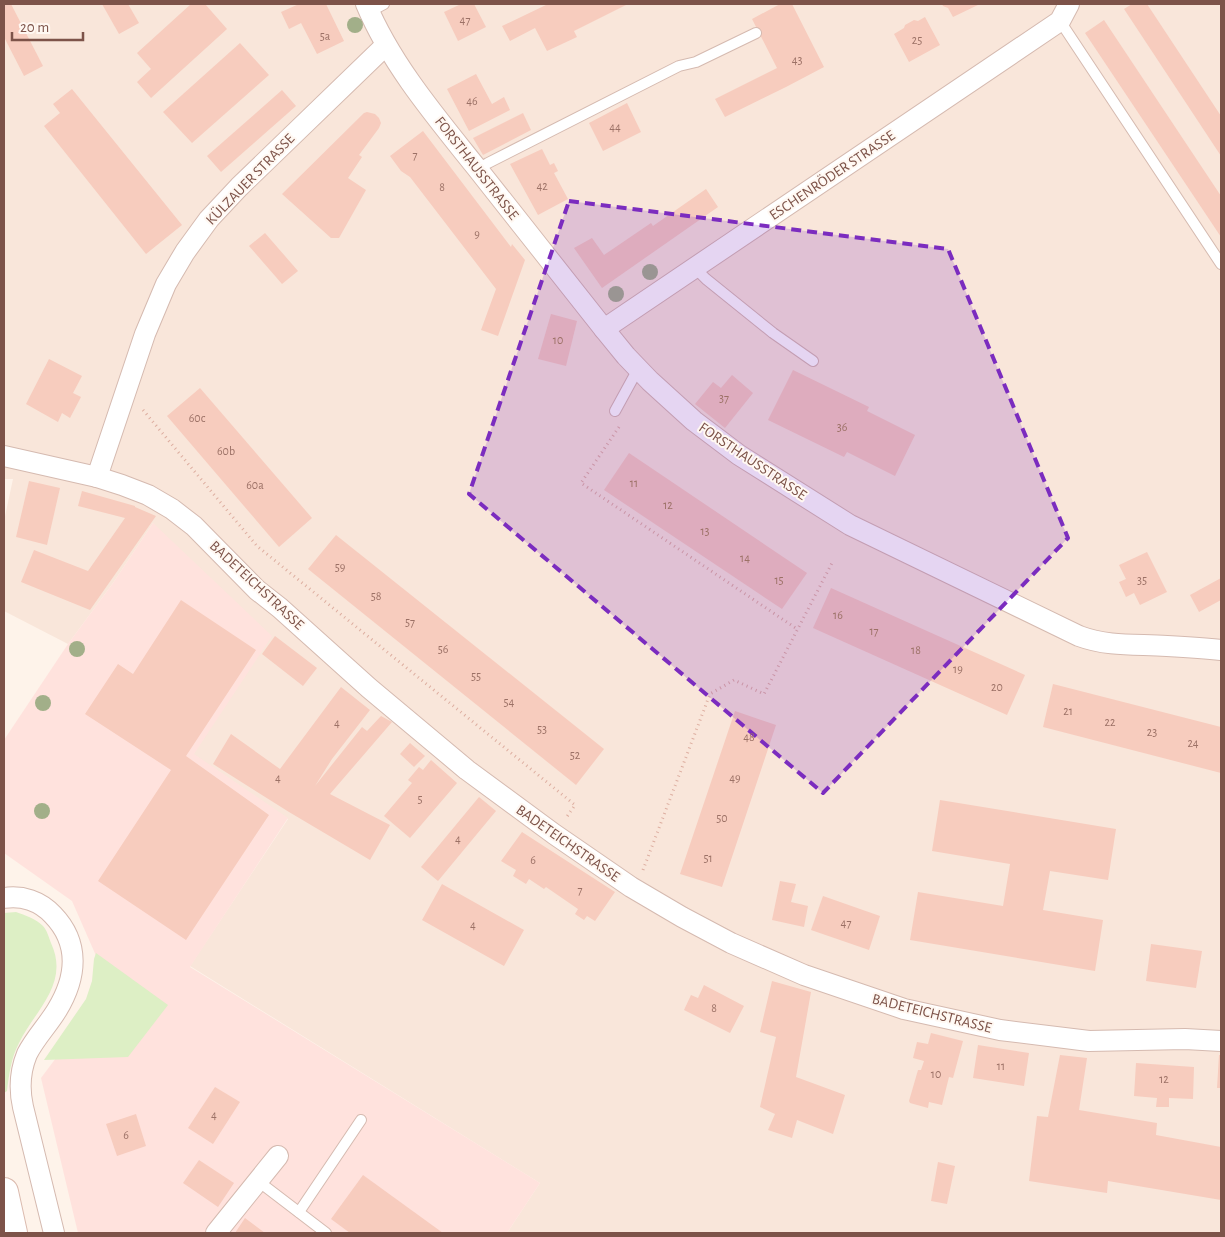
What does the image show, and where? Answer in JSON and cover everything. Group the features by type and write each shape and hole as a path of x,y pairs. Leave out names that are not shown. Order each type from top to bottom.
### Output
{"main road":[{"path":"4,1192 13,1233"}],"street":[{"name":"FORSTHAUSSTRASSE","path":"373,6 386,45 430,109 604,329 638,369 694,421 717,439 850,525 1079,636 1110,644 1221,650"},
{"name":"ESCHENRÖDER STRASSE","path":"604,329 1064,12"},
{"name":"KÜLZAUER STRASSE","path":"96,477 145,334 166,284 185,252 209,219 239,187 386,45"},
{"name":"BADETEICHSTRASSE","path":"4,456 96,477 122,485 148,495 184,517 257,590 280,608 369,688 467,770 554,834 631,887 738,947 804,975 904,1009 1000,1030 1089,1041 1185,1039 1221,1042"},
{"path":"4,898 22,898 36,903 52,914 69,939 73,956 72,973 66,992 58,1008 28,1052 22,1070 20,1086 22,1107 54,1233"},
{"path":"216,1233 278,1156"}],"lane":[{"name":"ESCHENRÖDER STRASSE","path":"1064,12 1221,264"},
{"path":"478,169 679,66 696,62 756,33"},
{"path":"694,267 750,315 813,361"},
{"path":"615,411 638,369"},
{"path":"299,1212 361,1120"},
{"path":"258,1181 326,1233"}],"path":[{"path":"126,390 257,546 575,805 554,834"},
{"path":"615,411 625,418 581,483 797,629"},
{"path":"631,887 643,870 710,694 734,680 764,694 832,563"}],"highlighted area":[{"path":"569,201 948,249 1068,538 823,793 469,494"}],"shaded area":[{"path":"4,4 1221,4 1221,1233 507,1233 540,1183 190,966 288,819 193,754 153,523 113,583 68,644 4,611 4,521 13,479 4,479"},
{"path":"153,523 272,636 194,754 288,818 190,967 540,1183 507,1233 78,1233 41,1078 86,1018 97,958 72,901 4,853 4,740 68,644 113,583"}],"green space":[{"path":"16,912 34,919 44,928 49,936 56,958 56,971 48,996 16,1049 7,1091 4,1093 4,913"},
{"path":"96,953 168,1005 128,1057 44,1060 86,999 92,981"}],"building":[{"path":"4,4 11,4 43,66 24,76 4,37"},
{"path":"102,4 128,4 139,23 119,34"},
{"path":"191,4 205,4 227,29 151,98 137,82 151,69 137,53"},
{"path":"299,4 326,4 344,41 317,54 301,23 289,29 281,12"},
{"path":"461,4 474,4 486,27 458,41 444,12"},
{"path":"548,4 628,4 574,31 577,37 547,51 535,28 510,41 502,26"},
{"path":"780,4 792,4 824,67 725,117 715,99 777,68 752,19"},
{"path":"942,4 980,4 953,17 948,8"},
{"path":"1132,4 1147,4 1221,116 1221,156 1124,9"},
{"path":"925,17 940,45 909,62 894,34 914,20 918,21"},
{"path":"1104,20 1221,196 1221,237 1085,33"},
{"path":"240,43 269,75 192,143 163,112"},
{"path":"476,74 492,104 504,97 510,110 469,131 447,89"},
{"path":"72,89 182,225 146,254 44,126 60,113 53,104"},
{"path":"282,90 296,106 221,172 207,156"},
{"path":"627,103 641,132 603,151 589,123"},
{"path":"367,112 375,114 381,123 359,155 362,157 348,178 366,190 339,238 331,238 282,194"},
{"path":"523,113 531,130 483,155 473,138"},
{"path":"423,131 511,247 512,244 525,260 498,336 481,330 496,289 410,177 401,171 390,156"},
{"path":"542,149 550,165 554,163 558,171 554,173 568,199 538,215 510,164"},
{"path":"706,189 718,207 602,288 574,248 592,238 604,255 651,223 653,226"},
{"path":"265,233 298,271 282,284 249,246"},
{"path":"551,314 577,321 566,366 538,359"},
{"path":"49,359 82,376 73,393 81,397 70,418 62,413 58,422 26,404"},
{"path":"793,370 869,407 867,411 915,435 895,476 847,452 844,457 768,420"},
{"path":"732,375 753,393 725,428 695,404 713,382 721,388"},
{"path":"200,388 312,518 279,547 167,416"},
{"path":"629,453 807,573 782,609 604,490"},
{"path":"29,481 60,488 47,545 16,537"},
{"path":"82,491 135,506 156,516 90,610 21,582 34,550 88,571 125,518 78,506"},
{"path":"336,535 604,749 576,785 308,569"},
{"path":"1147,552 1167,592 1140,605 1134,593 1126,597 1119,582 1126,579 1119,565"},
{"path":"1221,578 1221,600 1199,612 1190,595"},
{"path":"831,588 1025,675 1007,715 813,628"},
{"path":"181,600 256,650 186,756 269,815 186,940 98,881 171,770 85,714 118,664 133,674"},
{"path":"275,636 317,668 303,686 262,654"},
{"path":"1053,684 1221,727 1221,773 1043,727"},
{"path":"341,687 370,710 332,759 315,786 362,727 367,731 381,716 392,722 330,794 390,825 370,860 213,764 231,734 280,769"},
{"path":"735,711 776,725 722,887 680,874"},
{"path":"410,743 425,756 414,767 400,754"},
{"path":"431,760 457,783 410,838 384,816 412,783 408,780 419,767 423,770"},
{"path":"479,797 496,811 438,881 421,867"},
{"path":"940,800 1116,829 1108,880 1050,871 1043,910 1103,920 1095,971 910,940 918,892 1003,906 1010,864 932,851"},
{"path":"522,832 615,892 595,921 587,916 584,920 575,914 578,909 546,887 544,889 529,879 526,884 513,876 516,870 501,861"},
{"path":"780,881 796,884 791,902 808,906 804,927 772,920"},
{"path":"442,884 524,930 504,966 422,920"},
{"path":"823,896 880,916 869,950 811,930"},
{"path":"1151,944 1202,951 1196,988 1146,981"},
{"path":"772,981 811,992 796,1077 845,1095 833,1134 797,1120 792,1138 768,1130 775,1114 760,1107 776,1037 760,1032"},
{"path":"704,985 744,1006 730,1033 684,1010 691,995 698,998"},
{"path":"931,1033 963,1041 953,1078 949,1077 942,1105 929,1102 928,1108 910,1103 909,1101 918,1070 921,1070 924,1061 913,1058 917,1042 928,1044"},
{"path":"978,1045 1029,1053 1024,1086 973,1078"},
{"path":"1060,1055 1087,1058 1079,1110 1157,1123 1156,1135 1221,1147 1221,1200 1108,1181 1107,1193 1029,1181 1037,1116 1048,1117"},
{"path":"1219,1055 1221,1055 1221,1088 1217,1088"},
{"path":"1136,1063 1194,1067 1193,1099 1169,1098 1169,1107 1156,1107 1157,1098 1134,1096"},
{"path":"215,1087 240,1102 213,1144 188,1128"},
{"path":"136,1114 146,1146 117,1156 106,1124"},
{"path":"199,1160 234,1183 218,1207 183,1183"},
{"path":"938,1162 955,1166 947,1204 931,1201"},
{"path":"363,1175 443,1233 350,1233 331,1219"},
{"path":"245,1218 265,1233 235,1233"}]}
